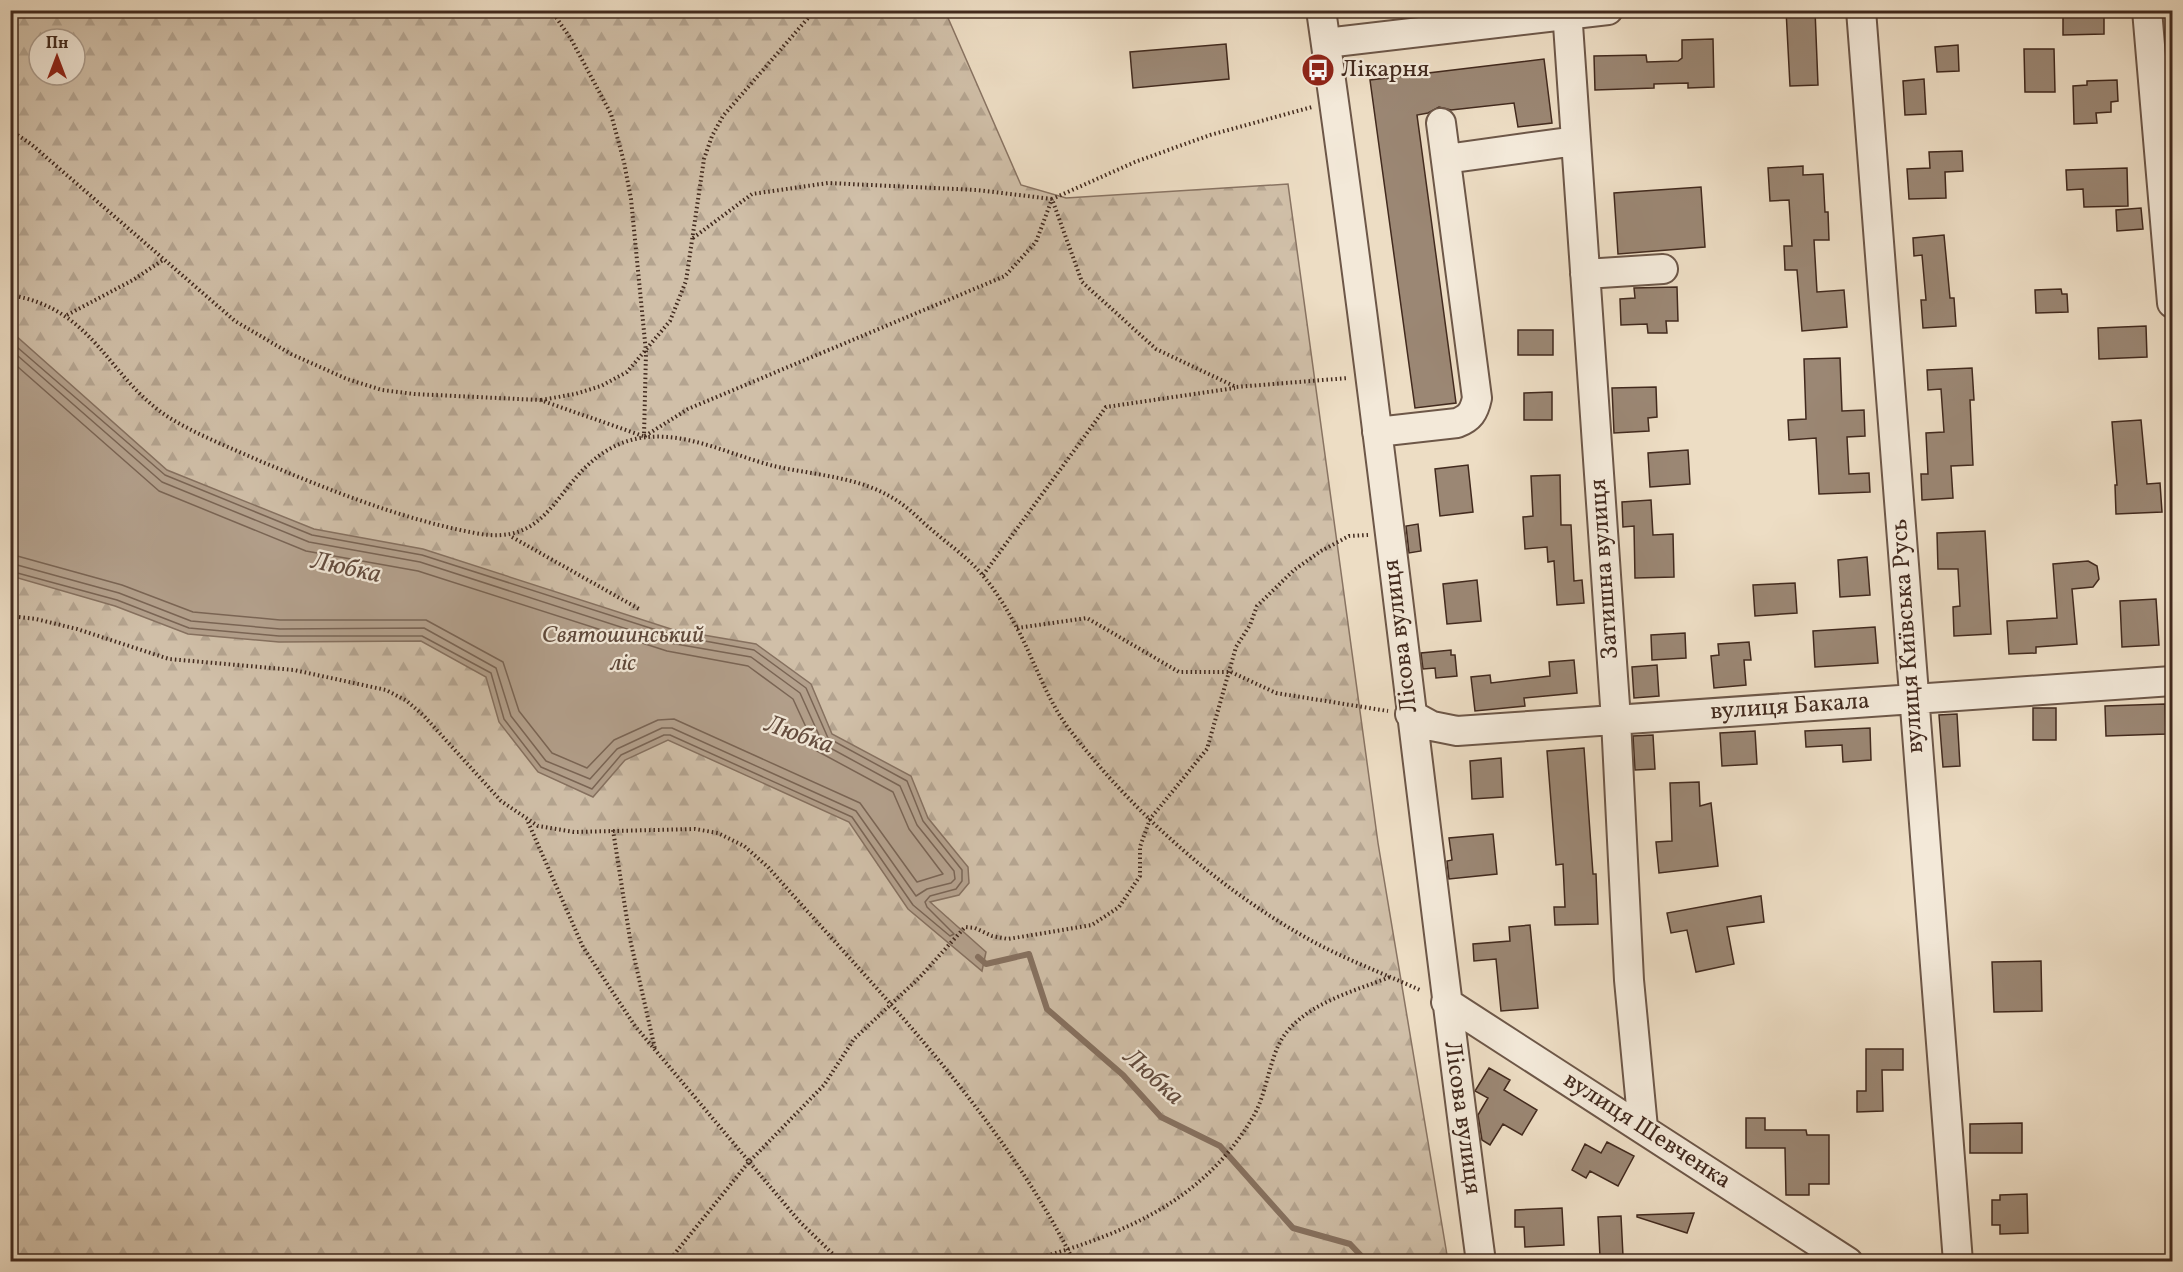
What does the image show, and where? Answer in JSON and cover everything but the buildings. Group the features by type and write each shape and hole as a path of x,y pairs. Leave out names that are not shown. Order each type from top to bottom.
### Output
{"street":[{"name":"Лісова вулиця","path":"1321,10 1370,376 1446,1002 1481,1262"},
{"path":"1326,43 1608,10"},
{"name":"вулиця Київська Русь","path":"1861,10 1958,1262"},
{"path":"2147,10 2172,303"},
{"name":"Затишна вулиця","path":"1567,13 1616,720 1629,980 1643,1128"},
{"path":"1377,432 1457,423 1466,419 1474,410 1477,398 1441,123"},
{"path":"1446,159 1576,141"},
{"path":"1585,274 1663,268"},
{"name":"вулиця Бакала","path":"1410,714 1432,726 1458,731 2172,681"},
{"name":"вулиця Шевченка","path":"1446,1002 1848,1262"}],"path":[{"path":"551,10 571,39 611,114 631,199 646,352 644,436"},
{"path":"10,130 31,144 235,321 291,354 347,379 382,390 414,394 540,400 575,394 601,386 627,372 670,321 686,281 704,159 723,116 814,10"},
{"path":"693,238 752,194 828,183 977,190 1052,199 1135,162 1210,135 1333,101"},
{"path":"1052,199 1082,282 1156,349 1236,387"},
{"path":"511,536 543,519 575,477 607,450 644,436 688,409 1005,276 1036,242 1052,199"},
{"path":"67,315 113,291 162,260"},
{"path":"10,295 42,303 67,315 98,344 140,393 169,418 206,437 327,489 477,534 511,536 639,609"},
{"path":"983,575 1106,407 1236,387 1370,376"},
{"path":"540,400 644,436 697,440 773,465 844,478 898,501 983,575 1017,628 1040,683 1068,728 1150,819 1197,861 1248,900 1305,938 1446,1002"},
{"path":"668,1262 748,1163 824,1085 854,1039 936,961 947,945 965,927 1008,939 1092,925 1119,908 1140,876 1140,847 1150,819 1207,749 1231,672 1236,646 1250,625 1257,606 1294,570 1321,551 1349,536 1368,535 1389,528"},
{"path":"10,616 36,619 77,629 169,659 294,670 387,690 407,701 424,716 501,801 527,821 561,831 695,829 718,833 744,846 768,867 947,1067 998,1136 1074,1262"},
{"path":"1017,628 1087,618 1179,672 1231,672 1276,693 1410,714"},
{"path":"527,821 583,947 623,1009 748,1163 799,1221 841,1262"},
{"path":"613,830 630,939 655,1050"},
{"path":"1025,1262 1068,1250 1149,1218 1194,1188 1222,1158 1254,1116 1280,1043 1297,1022 1322,1005 1390,976"}],"green space":[{"name":"Святошинський ліс","path":"10,11 945,11 1021,185 1066,198 1288,184 1378,843 1448,1261 11,1261"}],"water":[{"path":"11,335 15,335 167,470 314,529 423,549 674,630 756,644 811,684 832,734 911,776 928,818 968,867 969,883 959,895 930,902 986,952 982,971 908,909 849,822 668,740 625,760 593,797 538,772 499,722 486,677 421,641 279,642 188,634 115,606 11,576"}],"waterway":[{"name":"Любка","path":"978,957 986,964 1029,954 1047,1009 1123,1075 1161,1117 1220,1146 1293,1228 1350,1244 1367,1262"}],"place":[{"name":"Лікарня","path":"1318,70"}]}
